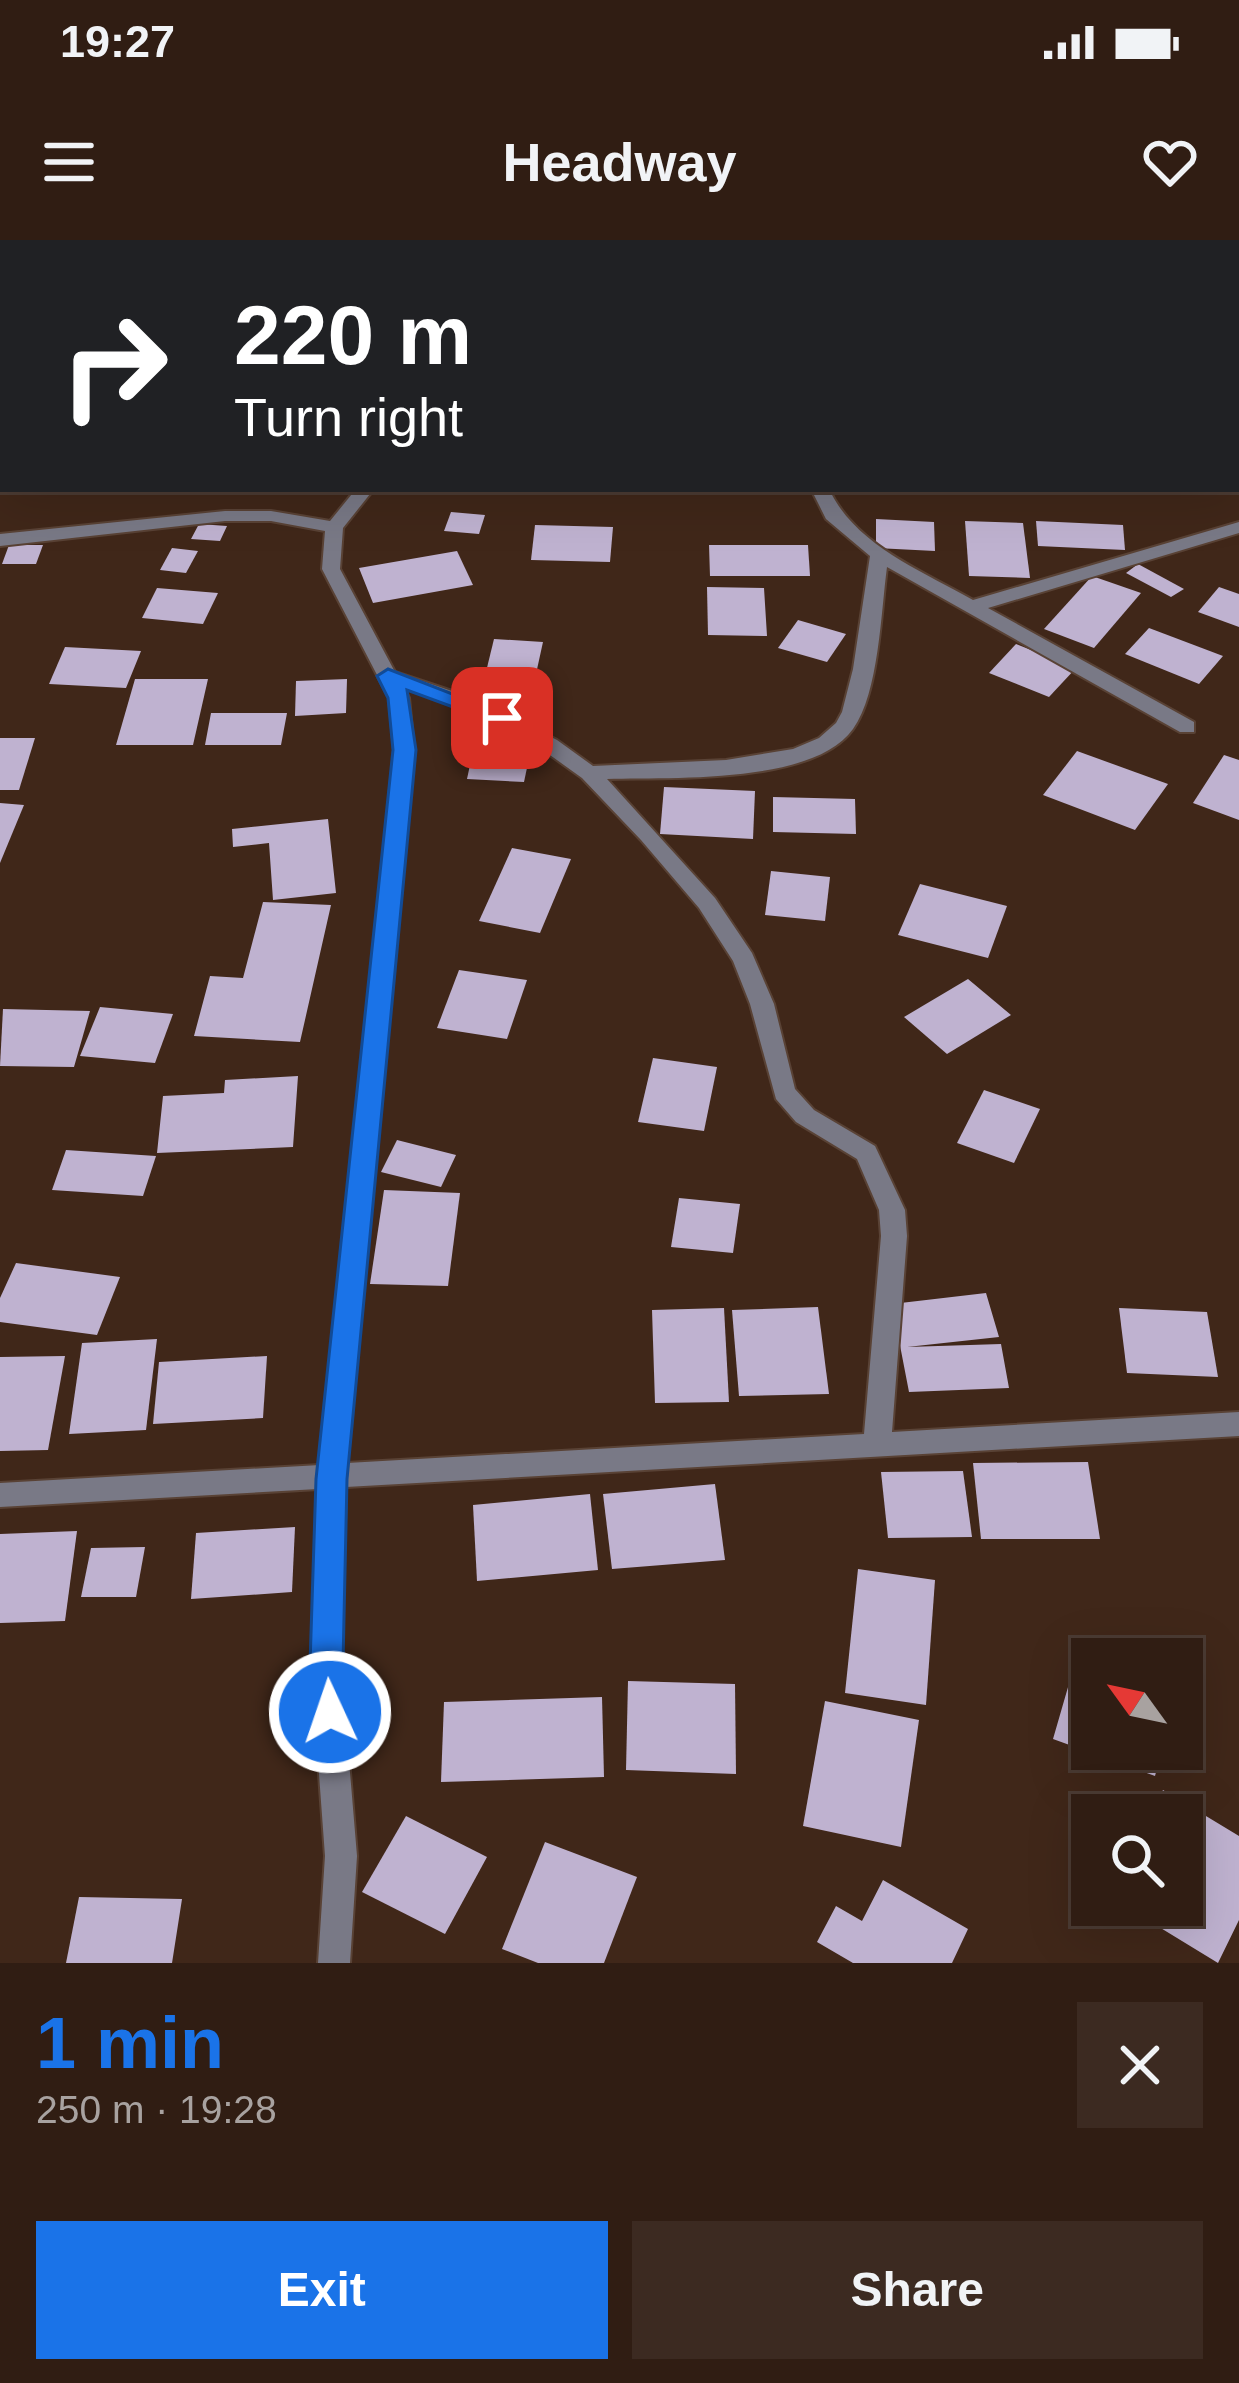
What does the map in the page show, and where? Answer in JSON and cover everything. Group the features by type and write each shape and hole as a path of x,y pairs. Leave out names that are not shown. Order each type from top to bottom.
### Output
{"street":[{"path":"334,1963 341,1856 326,1665 332,1479 404,750 399,698 331,569 334,527 363,492"},
{"path":"821,492 832,515 879,555 1187,727"},
{"path":"0,540 225,516 271,516 334,527"},
{"path":"973,606 1239,527"},
{"path":"589,773 766,761 799,756 831,742 847,723 855,699 879,555"},
{"path":"388,676 502,718 589,773 707,903 744,959 762,1004 784,1094 805,1116 866,1153 892,1210 894,1236 877,1447"},
{"path":"0,1495 1239,1424"}],"building":[{"path":"451,512 485,515 479,534 444,531"},
{"path":"876,519 934,522 935,551 876,548"},
{"path":"965,521 1023,523 1030,578 969,576"},
{"path":"1036,521 1123,525 1125,550 1038,546"},
{"path":"199,524 227,526 220,541 191,539"},
{"path":"535,525 613,527 610,562 531,560"},
{"path":"9,545 43,545 36,564 2,564"},
{"path":"709,545 808,545 810,576 710,576"},
{"path":"172,548 198,551 186,573 160,570"},
{"path":"457,551 473,585 373,603 359,568"},
{"path":"1138,564 1184,589 1171,597 1126,573"},
{"path":"1092,576 1141,593 1094,648 1044,629"},
{"path":"707,587 764,588 767,636 708,635"},
{"path":"1219,587 1239,594 1239,627 1198,612"},
{"path":"157,588 218,593 203,624 142,618"},
{"path":"798,620 846,634 827,662 778,648"},
{"path":"1149,628 1223,656 1199,684 1125,654"},
{"path":"494,639 543,642 534,683 484,680"},
{"path":"1016,644 1076,668 1049,697 989,673"},
{"path":"65,647 141,651 126,688 49,684"},
{"path":"135,679 208,679 193,745 116,745"},
{"path":"347,679 346,713 295,716 296,681"},
{"path":"211,713 287,713 281,745 205,745"},
{"path":"0,738 35,738 19,790 0,790"},
{"path":"474,746 531,749 524,782 467,779"},
{"path":"1077,751 1168,784 1135,830 1043,795"},
{"path":"1224,755 1239,760 1239,820 1193,803"},
{"path":"664,787 755,791 753,839 660,834"},
{"path":"773,797 855,799 856,834 773,832"},
{"path":"0,803 24,805 0,863"},
{"path":"328,819 336,893 273,900 269,843 233,847 232,829"},
{"path":"512,848 571,859 540,933 479,921"},
{"path":"771,871 830,877 825,921 765,915"},
{"path":"920,884 1007,906 988,958 898,935"},
{"path":"263,902 331,905 300,1042 194,1036 210,976 243,978"},
{"path":"459,970 527,980 507,1039 437,1028"},
{"path":"968,979 1011,1015 947,1054 904,1017"},
{"path":"100,1007 173,1014 155,1063 80,1056"},
{"path":"3,1009 90,1011 74,1067 0,1066"},
{"path":"653,1058 717,1067 704,1131 638,1122"},
{"path":"298,1076 293,1147 157,1153 163,1096 224,1093 225,1080"},
{"path":"984,1090 1040,1109 1014,1163 957,1143"},
{"path":"397,1140 456,1155 441,1187 381,1172"},
{"path":"66,1150 156,1156 143,1196 52,1190"},
{"path":"384,1190 460,1193 448,1286 370,1284"},
{"path":"679,1198 740,1204 733,1253 671,1247"},
{"path":"16,1263 120,1277 97,1335 0,1322 0,1298"},
{"path":"986,1293 999,1337 907,1347 1001,1344 1009,1388 909,1392 892,1304"},
{"path":"818,1307 829,1394 739,1396 732,1310"},
{"path":"724,1308 729,1402 655,1403 652,1310"},
{"path":"1119,1308 1207,1312 1218,1377 1127,1373"},
{"path":"157,1339 146,1430 69,1434 82,1343"},
{"path":"65,1356 48,1450 0,1451 0,1357"},
{"path":"267,1356 263,1418 153,1424 159,1362"},
{"path":"1088,1462 1100,1539 981,1539 973,1463"},
{"path":"963,1471 972,1537 888,1538 881,1472"},
{"path":"715,1484 725,1560 612,1569 603,1494"},
{"path":"590,1494 598,1570 477,1581 473,1505"},
{"path":"295,1527 292,1592 191,1599 196,1533"},
{"path":"77,1531 65,1621 0,1623 0,1534"},
{"path":"145,1547 136,1597 81,1597 91,1548"},
{"path":"858,1569 935,1580 926,1705 845,1693"},
{"path":"1071,1677 1071,1746 1053,1739"},
{"path":"628,1681 735,1684 736,1774 626,1770"},
{"path":"602,1697 604,1777 441,1782 444,1702"},
{"path":"825,1701 919,1720 901,1847 803,1826"},
{"path":"1203,1814 1239,1836 1239,1920 1218,1963 1157,1926 1203,1926"},
{"path":"406,1816 487,1857 445,1934 362,1892"},
{"path":"545,1842 637,1877 604,1963 538,1963 502,1949"},
{"path":"883,1880 968,1929 952,1963 853,1963 817,1942 836,1906 862,1921"},
{"path":"79,1897 182,1899 172,1963 66,1963"}],"route":[{"path":"330,1712 326,1665 332,1479 404,750 399,698 388,676 502,718"}]}
